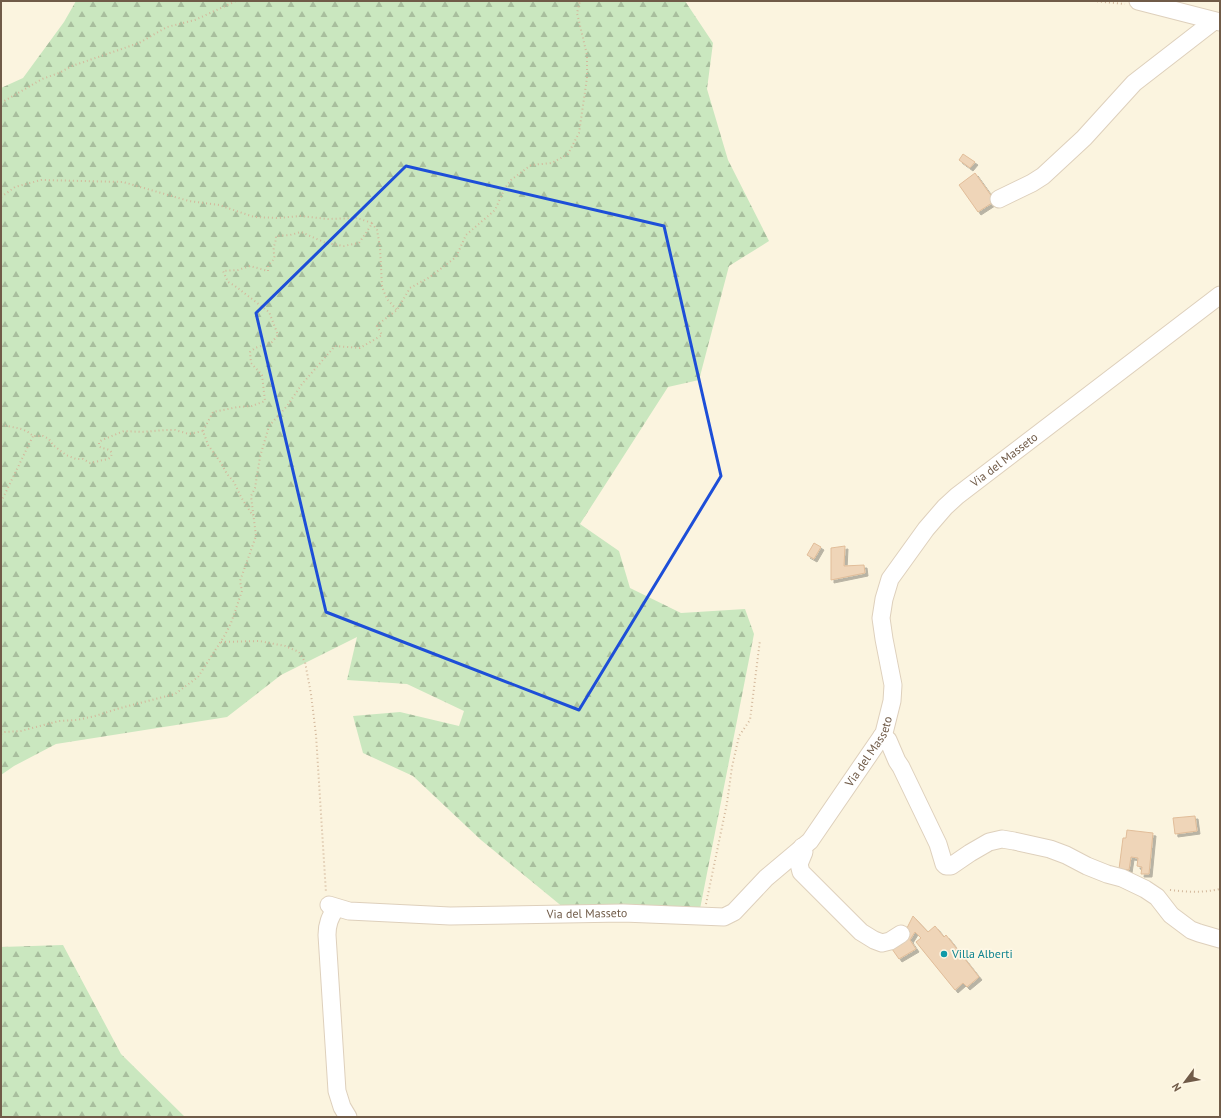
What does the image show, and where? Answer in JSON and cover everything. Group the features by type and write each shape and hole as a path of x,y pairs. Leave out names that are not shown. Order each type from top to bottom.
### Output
{"street":[{"path":"1138,1 1217,22"},
{"path":"999,199 1043,176 1084,138 1134,83 1217,22"},
{"name":"Via del Masseto","path":"332,907 349,911 450,916 623,913 724,918 734,912 766,878 810,841 884,733 892,702 893,685 881,618 884,599 890,579 926,529 956,496 1220,295"},
{"path":"882,736 888,740 938,844 946,866 951,866 970,853 993,841 1002,839 1050,849 1066,855 1087,866 1106,874 1122,878 1145,889 1157,897 1172,915 1191,930 1199,934 1220,939"},
{"path":"802,848 804,852 799,864 801,872 861,932 882,943 890,941 901,934"},
{"path":"332,907 327,927 327,935 337,1091 341,1113"}],"path":[{"path":"1,103 42,79 59,73 72,66 139,42 167,27 195,20 236,1"},
{"path":"1,734 5,732 21,731 59,721 95,716 175,694 198,677 232,623 242,591 240,582 256,536 251,496 269,426 287,406 302,384 335,346 360,348 382,335 377,326 380,322 397,310 410,288 430,277 456,257 466,235 494,210 510,180 530,165 552,163 568,154 579,133 587,78 588,55 577,13 580,1"},
{"path":"1093,1 1137,5 1138,1"},
{"path":"1,196 15,187 41,180 123,182 189,201 219,206 254,217 278,218 300,216 328,219 357,218 372,223 377,230 382,287 387,299 397,310"},
{"path":"254,517 241,497 234,482 208,445 203,431 213,412 252,406 265,401 262,375 251,363 250,352 255,348 272,342 278,335 269,312 228,282 223,271 238,270 250,266 268,271 268,265 274,261 276,236 290,235 301,232 326,243 344,246 359,243 372,223"},
{"path":"1,424 26,430 33,436 43,436 49,439 66,455 90,463 111,457 111,451 100,448 99,442 124,431 142,432 175,430 189,434 203,431"},
{"path":"1,502 33,436"},
{"path":"703,917 727,803 737,744 739,736 750,720 760,640"},
{"path":"221,642 259,641 285,646 299,652 305,662 316,735 327,901 332,907"},
{"path":"1,730 5,732"},
{"path":"1157,897 1170,890 1202,892 1220,889"}],"highlighted area":[{"path":"406,166 664,226 721,476 579,710 326,612 256,313"}],"green space":[{"path":"76,1 685,1 713,43 707,89 728,160 769,241 729,266 699,380 668,387 580,524 619,551 630,588 681,613 745,609 754,634 700,909 564,908 481,840 413,776 363,753 353,716 400,712 459,726 464,711 407,684 347,680 357,637 281,675 227,717 56,744 14,766 1,775 1,88 23,78 64,22"},
{"path":"63,945 121,1054 185,1117 1,1117 1,947"}],"building":[{"path":"963,154 975,162 970,168 959,160"},
{"path":"975,173 995,201 978,212 959,185"},
{"path":"814,543 821,547 814,559 807,555"},
{"path":"845,546 844,566 864,565 865,573 831,580 831,548"},
{"path":"1195,816 1197,831 1175,834 1173,818"},
{"path":"1127,830 1153,833 1149,874 1141,874 1142,867 1137,866 1138,858 1131,857 1129,870 1119,869 1123,838 1126,838"},
{"name":"Villa Alberti","path":"913,916 928,932 935,926 944,937 946,935 979,977 967,987 963,983 955,990 916,942 921,938 915,932 910,940 916,949 899,959 892,949 904,934"}],"place":[{"name":"Villa Alberti","path":"944,954"}]}
